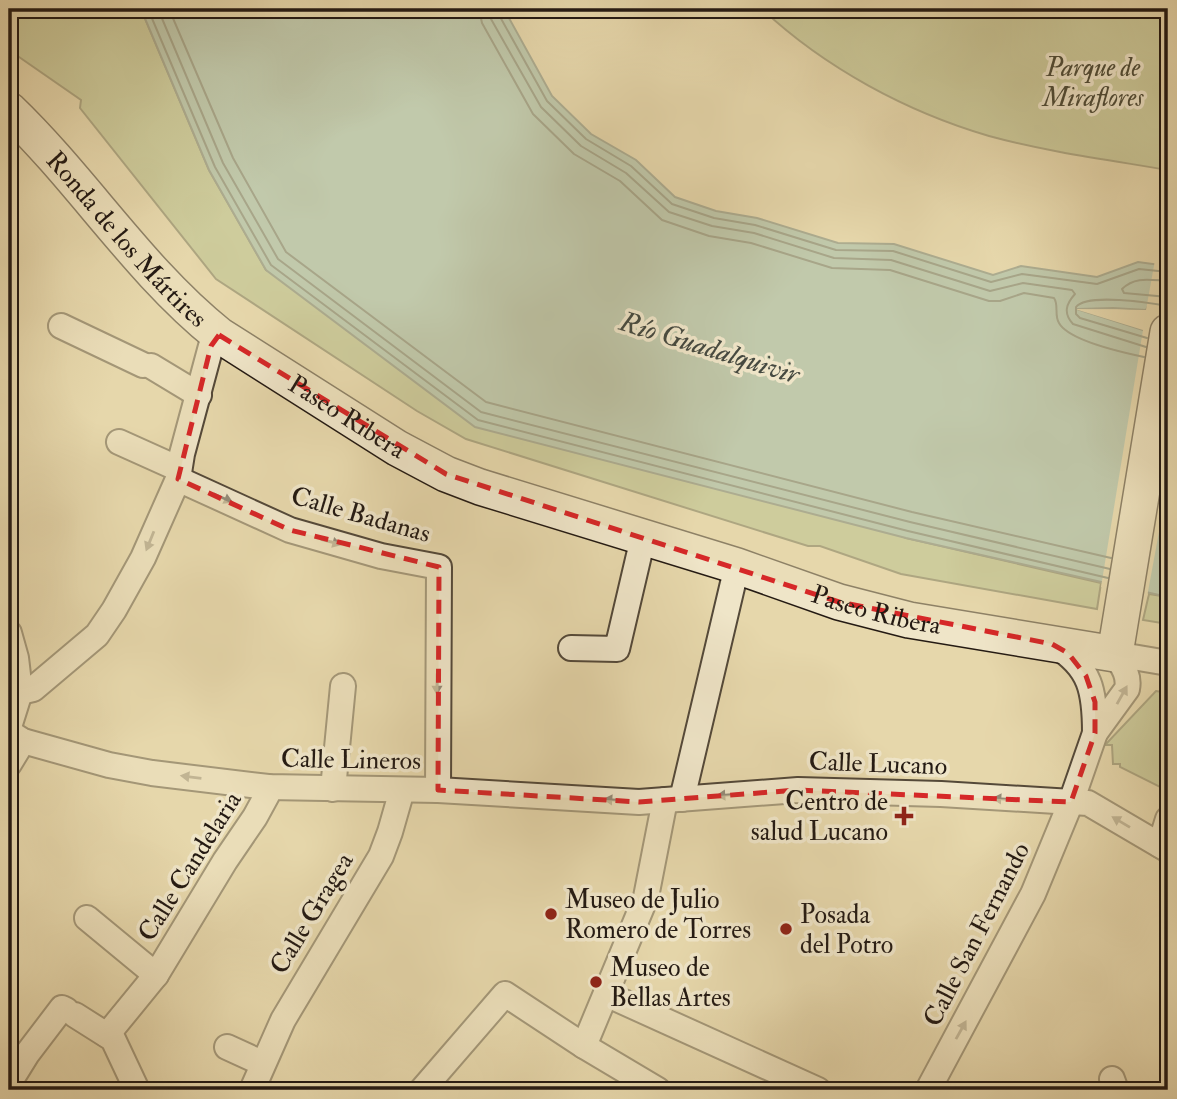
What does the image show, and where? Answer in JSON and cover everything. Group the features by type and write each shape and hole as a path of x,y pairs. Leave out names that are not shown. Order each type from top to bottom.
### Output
{"street":[{"name":"Ronda de los Mártires","path":"9,110 43,144 192,314 219,335"},
{"path":"61,326 147,365 199,395"},
{"path":"1095,733 1127,689 1128,682 1117,640 1168,332"},
{"path":"20,692 33,689 97,635 114,610 142,558 178,474 211,346 219,335"},
{"name":"Paseo Ribera","path":"219,335 397,448 446,474 737,566 839,602 909,620 1052,644 1117,640"},
{"name":"Calle Badanas","path":"119,442 290,530 381,556 439,567 438,790"},
{"path":"571,648 617,649 643,538"},
{"path":"584,1046 646,897 737,566"},
{"path":"9,633 16,657 20,692 9,764"},
{"path":"1117,640 1168,663"},
{"path":"1052,644 1068,653 1086,676 1095,702 1095,733"},
{"path":"333,789 343,686"},
{"name":"Calle Lineros","path":"13,733 131,769 268,787 438,790 639,802 673,799"},
{"name":"Calle San Fernando","path":"928,1090 1033,894 1071,802 1095,733"},
{"name":"Calle Candelaria","path":"107,1035 156,975 255,817 267,795 268,787"},
{"name":"Calle Gragea","path":"252,1090 283,1020 380,856 402,790"},
{"name":"Calle Lucano","path":"673,799 798,790 941,794 1088,803 1164,848"},
{"path":"1164,848 1168,820"},
{"name":"Calle Candelaria","path":"87,918 156,975"},
{"path":"422,1090 505,994 658,1090"},
{"path":"606,994 818,1090"},
{"path":"9,1083 62,1008 113,1039 137,1090"},
{"path":"227,1047 262,1063"}],"highlighted area":[{"path":"219,335 446,474 839,602 1052,644 1068,653 1086,676 1095,702 1095,733 1071,802 798,790 639,802 438,790 439,567 290,530 178,479 211,346"}],"green space":[{"path":"9,9 141,9 209,170 266,270 906,538 1101,583 1097,609 901,574 820,546 808,546 466,439 417,411 216,279 80,108 81,100 9,50"},
{"name":"Parque de Miraflores","path":"762,9 1168,9 1168,170 1011,142 958,126 868,86 813,50"},
{"path":"1149,594 1168,597 1168,624 1143,620"},
{"path":"1156,691 1168,693 1168,791 1120,767 1120,764 1113,764 1112,745 1105,745"}],"water":[{"name":"Río Guadalquivir","path":"141,9 504,9 552,96 591,134 636,160 675,197 716,211 757,218 838,243 894,244 993,275 1021,266 1097,277 1138,262 1168,266 1146,310 1077,309 1168,335 1168,597 906,538 475,427 266,270 209,170"}],"pier":[{"path":"1155,260 1168,262 1168,316 1093,311 1168,332 1168,483 1147,597 1101,587 1143,330 1075,309 1146,310"}],"place":[{"name":"Centro de salud Lucano","path":"904,816"},
{"name":"Museo de Julio Romero de Torres","path":"551,914"},
{"name":"Posada del Potro","path":"786,929"},
{"name":"Museo de Bellas Artes","path":"596,982"}]}
